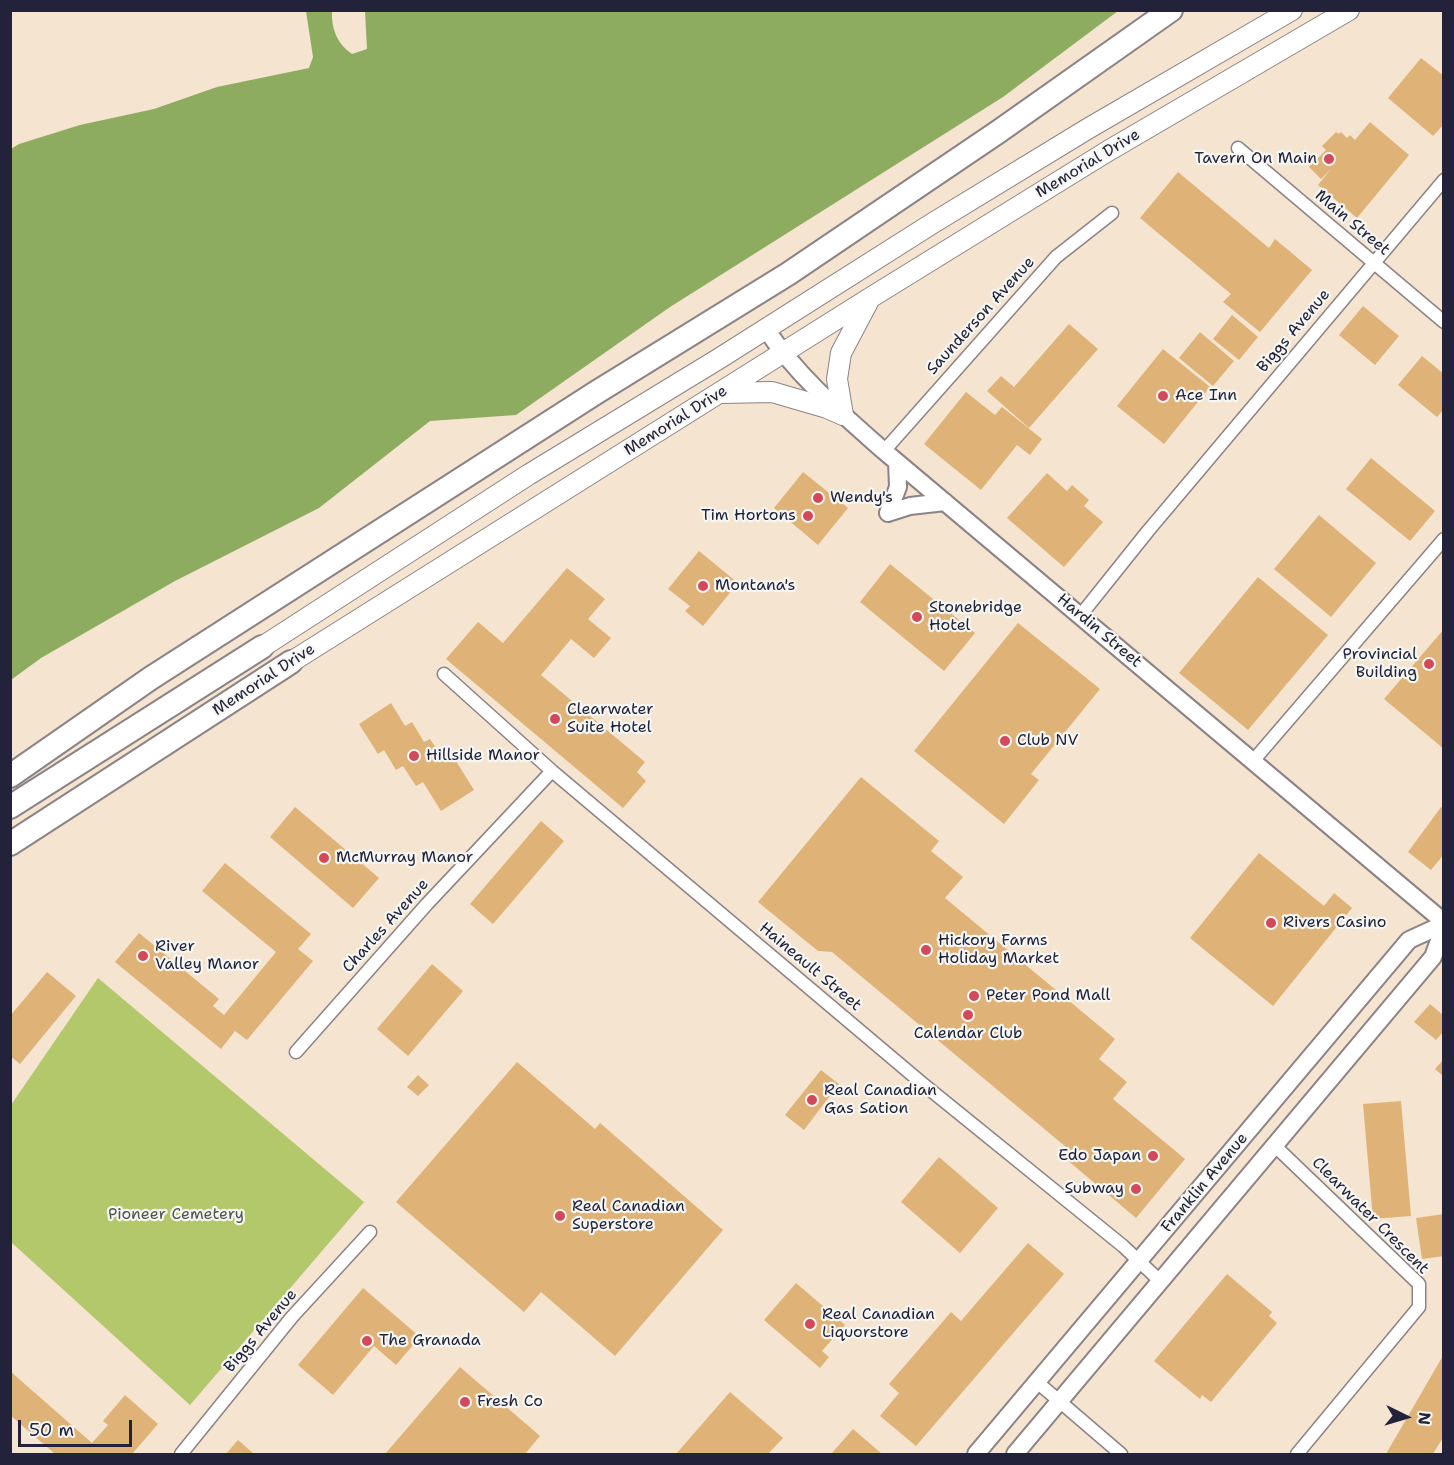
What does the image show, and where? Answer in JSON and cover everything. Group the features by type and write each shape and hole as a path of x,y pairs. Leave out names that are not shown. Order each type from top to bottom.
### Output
{"highway":[{"path":"10,776 150,678 597,392 788,274 998,132 1171,10"},
{"name":"Memorial Drive","path":"10,807 528,475 933,223 1089,128 1292,10"},
{"name":"Memorial Drive","path":"10,844 291,662 870,298 1108,151 1349,10"},
{"path":"843,415 837,379 841,353 870,298"},
{"path":"721,393 772,392 843,415"}],"main road":[{"name":"Hardin Street","path":"766,328 782,353 843,415 1443,924"},
{"path":"890,456 898,487 888,513 910,506 945,502"},
{"name":"Franklin Avenue","path":"1015,1455 1159,1280 1433,957 1443,924"},
{"name":"Franklin Avenue","path":"976,1455 1409,940 1443,924"}],"street":[{"name":"Main Street","path":"1238,148 1443,322"},
{"name":"Biggs Avenue","path":"1080,616 1148,531 1443,180"},
{"name":"Saunderson Avenue","path":"890,456 1056,256 1113,213"},
{"path":"1253,761 1443,539"},
{"name":"Haineault Street","path":"444,674 552,771 923,1084 1139,1259 1159,1280"},
{"name":"Charles Avenue","path":"296,1052 427,904 552,771"},
{"name":"Clearwater Crescent","path":"1275,1146 1419,1284 1419,1307 1297,1455"},
{"name":"Biggs Avenue","path":"181,1455 292,1317 370,1232"},
{"path":"1037,1382 1121,1455"}],"green space":[{"path":"306,11 332,11 336,35 342,45 352,54 367,49 365,11 1118,11 1003,97 670,307 516,415 430,421 319,508 175,581 41,658 11,680 11,149 19,144 80,125 154,109 217,87 309,68 313,57"},
{"name":"Pioneer Cemetery","path":"98,978 364,1202 190,1405 11,1242 11,1105"}],"building":[{"path":"1421,58 1444,76 1444,124 1433,136 1388,98"},
{"path":"1370,122 1409,155 1357,218 1318,185 1331,169 1321,179 1309,167 1326,150 1322,146 1336,132 1339,134 1341,132 1347,138 1350,135 1355,140"},
{"path":"1178,172 1269,248 1275,239 1312,270 1260,332 1223,302 1231,294 1140,218"},
{"path":"1363,306 1399,336 1375,365 1339,335"},
{"path":"1232,315 1258,337 1239,360 1213,339"},
{"path":"1069,324 1098,349 1029,428 987,391 1001,376 1014,387"},
{"path":"1200,332 1234,361 1213,386 1179,358"},
{"name":"Ace Inn","path":"1163,349 1210,387 1164,444 1117,406"},
{"path":"1422,356 1444,374 1444,409 1437,417 1398,385"},
{"path":"966,392 995,415 1002,407 1042,439 1030,455 1017,445 981,490 924,444"},
{"path":"1371,458 1435,511 1410,541 1346,489"},
{"path":"803,472 848,508 818,545 774,508"},
{"path":"1047,473 1067,491 1072,485 1089,500 1084,506 1103,522 1064,567 1007,518"},
{"path":"1319,515 1376,563 1331,617 1274,569"},
{"name":"Montana's","path":"699,551 738,583 703,626 685,611 690,606 668,589"},
{"name":"Stonebridge Hotel","path":"890,564 975,633 944,671 860,602"},
{"name":"Clearwater Suite Hotel","path":"567,568 605,599 588,619 611,638 594,658 571,639 541,675 645,762 637,772 646,781 623,808 446,659 478,622 503,643"},
{"path":"1258,577 1328,635 1248,730 1179,673"},
{"path":"1018,623 1100,689 1031,774 1039,780 1004,824 914,751"},
{"name":"Provincial Building","path":"1444,629 1444,749 1384,699"},
{"name":"Hillside Manor","path":"391,703 405,726 412,722 424,742 430,739 443,759 451,753 474,790 441,811 423,782 416,786 403,766 396,770 384,750 378,754 359,724"},
{"name":"Peter Pond Mall","path":"861,777 939,841 931,851 963,877 945,898 1115,1039 1099,1059 1127,1082 1113,1099 1185,1159 1136,1218 1066,1159 1072,1152 832,952 818,951 758,902"},
{"name":"McMurray Manor","path":"295,807 379,878 353,908 270,837"},
{"path":"1441,807 1444,809 1444,854 1431,870 1408,852"},
{"path":"541,821 564,841 493,924 470,904"},
{"name":"Rivers Casino","path":"1259,853 1324,906 1334,893 1352,908 1273,1006 1190,938"},
{"name":"River Valley Manor","path":"225,863 311,934 298,949 313,961 247,1040 235,1031 221,1049 115,962 139,933 219,999 213,1006 224,1015 276,952 202,891"},
{"path":"432,964 463,991 408,1056 377,1029"},
{"path":"47,972 76,996 20,1064 10,1056 10,1016"},
{"path":"1430,1004 1444,1016 1444,1031 1436,1040 1414,1022"},
{"path":"1444,1059 1444,1077 1435,1069"},
{"name":"Real Canadian Superstore","path":"517,1062 595,1129 600,1123 723,1230 615,1356 541,1292 524,1312 396,1202"},
{"name":"Real Canadian Gas Sation","path":"821,1070 839,1084 804,1130 785,1115"},
{"path":"418,1075 429,1085 418,1096 407,1087"},
{"path":"1401,1101 1411,1216 1373,1219 1363,1104"},
{"path":"939,1157 998,1208 960,1253 901,1202"},
{"path":"1444,1214 1444,1256 1422,1259 1416,1218"},
{"path":"1028,1243 1064,1274 916,1446 880,1416 899,1393 889,1384 951,1312 961,1321"},
{"path":"1227,1274 1272,1312 1269,1316 1277,1323 1211,1402 1202,1395 1200,1399 1154,1361"},
{"path":"796,1283 845,1325 822,1351 829,1357 820,1368 764,1320"},
{"name":"The Granada","path":"363,1288 420,1337 396,1365 374,1346 333,1395 298,1365"},
{"path":"1444,1354 1444,1436 1433,1454 1386,1454"},
{"name":"Fresh Co","path":"460,1367 540,1436 525,1454 385,1454"},
{"path":"10,1371 92,1443 108,1425 103,1421 125,1395 158,1424 132,1454 55,1454 10,1415"},
{"path":"730,1392 783,1438 768,1454 676,1454"},
{"path":"853,1429 882,1454 831,1454"},
{"path":"238,1440 254,1454 226,1454"}],"place":[{"name":"Tavern On Main","path":"1329,159"},
{"name":"Ace Inn","path":"1163,396"},
{"name":"Wendy's","path":"818,498"},
{"name":"Tim Hortons","path":"808,516"},
{"name":"Montana's","path":"703,586"},
{"name":"Stonebridge Hotel","path":"917,617"},
{"name":"Provincial Building","path":"1429,664"},
{"name":"Clearwater Suite Hotel","path":"555,719"},
{"name":"Club NV","path":"1005,741"},
{"name":"Hillside Manor","path":"414,756"},
{"name":"McMurray Manor","path":"324,858"},
{"name":"Rivers Casino","path":"1271,923"},
{"name":"Hickory Farms Holiday Market","path":"926,950"},
{"name":"River Valley Manor","path":"143,956"},
{"name":"Peter Pond Mall","path":"974,996"},
{"name":"Calendar Club","path":"968,1015"},
{"name":"Real Canadian Gas Sation","path":"812,1100"},
{"name":"Edo Japan","path":"1153,1156"},
{"name":"Subway","path":"1136,1189"},
{"name":"Real Canadian Superstore","path":"560,1216"},
{"name":"Real Canadian Liquorstore","path":"810,1324"},
{"name":"The Granada","path":"367,1341"},
{"name":"Fresh Co","path":"465,1402"}]}
